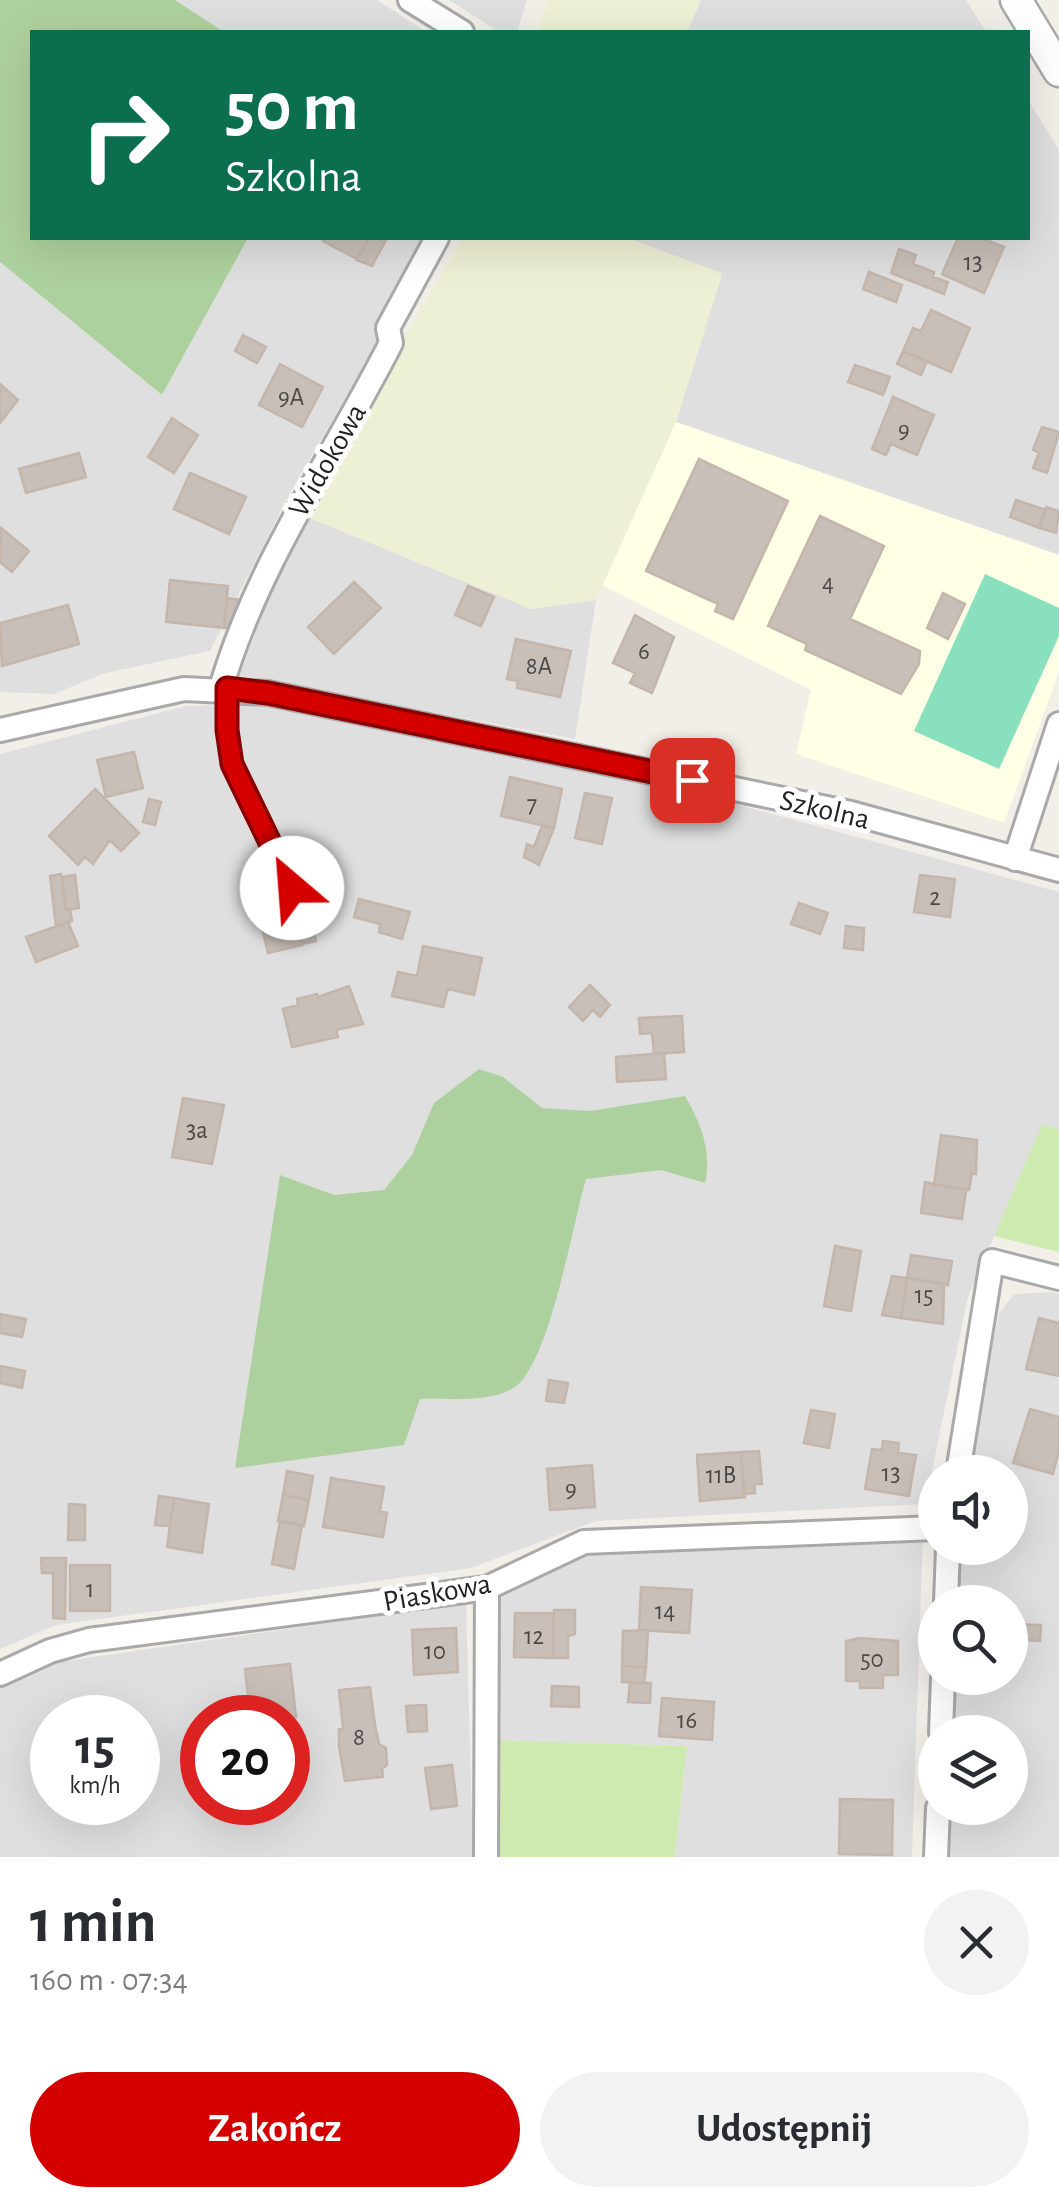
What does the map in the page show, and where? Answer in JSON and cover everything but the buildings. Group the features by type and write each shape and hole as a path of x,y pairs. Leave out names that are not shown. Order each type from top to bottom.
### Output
{"street":[{"path":"410,0 459,30"},
{"path":"1016,0 1059,72"},
{"name":"Widokowa","path":"224,688 228,663 296,510 347,430 391,342 388,328 436,240"},
{"name":"Szkolna","path":"0,730 150,694 224,688 268,693 765,794 1059,870"},
{"path":"1015,858 1059,724"},
{"path":"961,1455 992,1262 1059,1278"},
{"name":"Piaskowa","path":"0,1674 50,1651 89,1640 487,1588 584,1542 918,1529"},
{"path":"486,1857 487,1588"},
{"path":"936,1857 937,1825"}],"lane":[{"path":"224,688 232,764 292,888"}],"shaded area":[{"path":"175,0 377,0 423,30 221,30"},
{"path":"449,0 527,0 518,30 496,30"},
{"path":"548,0 701,0 688,30 539,30"},
{"path":"701,0 966,0 985,30 688,30"},
{"path":"1030,103 1059,150 1059,555 676,422 722,274 632,240 1030,240"},
{"path":"247,240 424,240 398,308 291,491 210,651 105,673 54,694 0,692 0,262 162,395"},
{"path":"462,240 632,240 722,273 676,422 596,600 531,609 300,514"},
{"path":"676,422 1059,555 1059,672 1004,823 796,754 811,690 602,585"},
{"path":"300,514 531,609 596,600 575,739 239,676"},
{"path":"258,704 691,792 1059,892 1059,1129 1042,1125 968,1297 935,1455 918,1455 918,1504 596,1521 471,1568 56,1625 0,1649 0,754 186,706"},
{"path":"1014,1294 1059,1294 1059,1857 944,1857 945,1825 1028,1825 1028,1715 949,1715 949,1695 1028,1695 1028,1585 954,1585 954,1565 1028,1565 1028,1455 970,1455 999,1314"},
{"path":"918,1532 918,1565 922,1565 921,1585 918,1585 912,1857 675,1857 687,1746 494,1740 489,1590 558,1557 690,1544"},
{"path":"466,1603 473,1857 0,1857 0,1684 52,1663"}],"green space":[{"path":"0,0 175,0 221,30 30,30 30,240 247,240 162,395 0,262"},
{"path":"985,574 1059,608 1059,636 999,769 914,731"},
{"path":"479,1069 503,1077 542,1108 590,1111 685,1096 704,1138 705,1183 661,1170 586,1179 548,1325 525,1376 512,1389 479,1398 420,1399 404,1445 235,1468 280,1175 334,1195 384,1190 412,1155 434,1103"},
{"path":"1042,1124 1059,1129 1059,1252 994,1236"},
{"path":"494,1740 687,1746 675,1857 493,1857"}],"route":[{"path":"292,888 232,764 227,688 457,730 692,780"}]}
